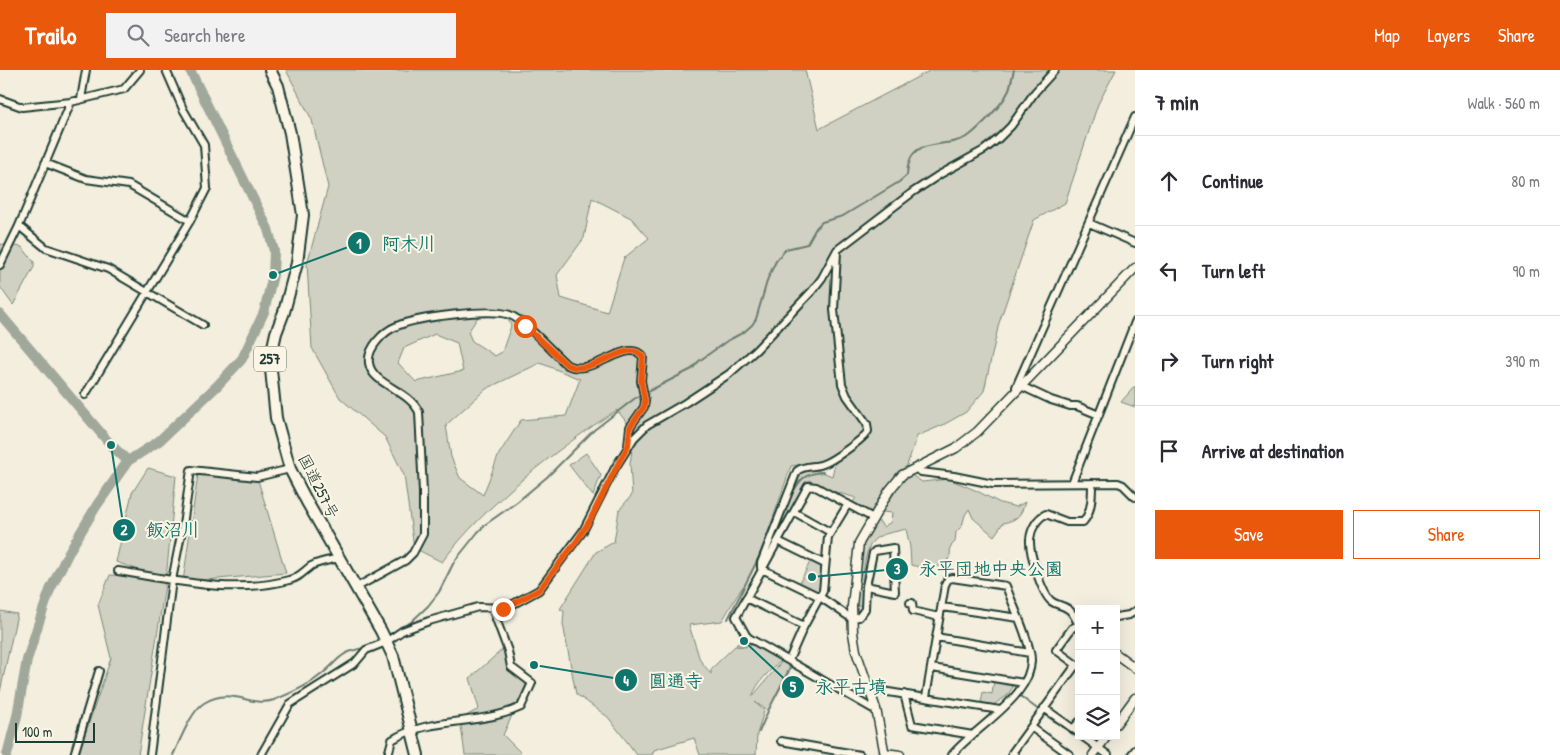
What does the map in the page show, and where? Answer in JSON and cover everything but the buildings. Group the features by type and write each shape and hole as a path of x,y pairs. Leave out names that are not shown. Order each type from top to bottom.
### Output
{"highway":[{"name":"国道257号","path":"270,70 278,86 290,133 303,215 297,263 284,312 276,332 270,360 276,418 290,470 357,587 393,656 418,755"}],"street":[{"path":"81,99 86,70"},
{"path":"0,99 22,107 70,102 124,89 140,70"},
{"path":"85,395 190,221 206,188 204,145 183,109 166,70"},
{"path":"261,755 290,704 355,663 366,650 386,642 402,631 429,621 478,607 506,608 539,590 590,520 628,446 647,425 711,387 729,374 756,350 822,278 837,250 913,192 984,150 998,139 1011,126 1055,70"},
{"path":"0,265 19,226 70,102"},
{"path":"1099,415 1016,387 1135,117"},
{"path":"45,163 86,178 129,185 190,221"},
{"path":"1089,223 1135,243"},
{"path":"19,226 46,248 108,269 204,325"},
{"path":"837,250 834,310 842,384 867,424 868,431 863,439 826,463 820,466 807,466 797,471 760,567 820,598 851,618 859,617 864,613 866,586 873,553 893,548 895,592 866,586"},
{"path":"900,755 885,754 871,691 856,651 851,618 854,574 859,543 889,491 902,475 968,440 1135,268"},
{"path":"357,587 406,560 413,553 424,531 419,412 411,399 374,375 369,362 374,346 392,328 433,318 494,312 516,318 572,368 583,368 629,350 639,352 643,357 641,381 644,407 630,427 628,446"},
{"path":"1072,483 1135,322"},
{"path":"916,469 921,472 954,476 992,484 1118,483 1123,485 1135,497"},
{"path":"150,755 172,580 191,470 256,477 290,470"},
{"path":"1075,618 1070,609 1051,600 1046,593 1038,578 1030,540 1033,529 1040,517 1046,514 1067,522 1083,522 1088,517 1092,496 1092,483"},
{"path":"873,518 810,486 807,488 736,618 746,635 850,696 876,709"},
{"path":"789,660 804,626 823,591 830,532 848,504"},
{"path":"794,512 830,532"},
{"path":"778,541 825,564"},
{"path":"118,571 172,580 241,587 264,586 290,580 300,576 312,566 323,561 340,558"},
{"path":"926,697 945,585 948,579 1006,586 1030,652 1031,665 1024,683 1000,710 952,755"},
{"path":"746,598 804,626"},
{"path":"910,602 912,603 913,611 940,617"},
{"path":"942,607 1019,618"},
{"path":"388,755 392,740 412,730 506,714 521,707 532,683 511,667 508,651 492,608"},
{"path":"1120,616 1129,615 1135,611"},
{"path":"1075,627 1072,628 1056,650 1075,664"},
{"path":"936,637 1030,652"},
{"path":"1120,657 1135,668"},
{"path":"932,668 1024,683"},
{"path":"1015,755 1012,753 1075,669"},
{"path":"74,755 99,671"},
{"path":"871,691 876,690 926,697 1000,710"},
{"path":"904,694 912,724 973,735"},
{"path":"1120,719 1135,698"},
{"path":"1042,711 1075,730"},
{"path":"1031,727 1070,755"},
{"path":"1086,740 1096,752 1108,755"},
{"path":"1096,752 1104,740"},
{"path":"781,741 860,755"},
{"path":"1131,755 1135,750"}],"shaded area":[{"path":"286,70 805,70 819,129 931,70 1116,70 1098,104 1065,203 1034,220 999,323 984,391 966,412 943,425 917,436 905,471 922,482 949,479 1000,503 1016,507 1025,502 1022,511 1015,519 1003,523 994,536 973,518 969,509 962,526 956,532 955,542 950,547 948,561 938,566 924,567 911,565 906,529 878,537 871,544 865,560 862,605 854,607 860,546 873,521 880,522 883,527 891,522 892,513 882,512 899,486 891,482 870,513 852,503 856,498 826,489 809,480 767,556 797,474 810,470 832,476 836,459 791,466 754,568 722,621 689,625 700,660 711,674 711,669 735,646 746,647 746,645 736,645 743,639 747,639 747,643 750,641 782,660 761,681 752,697 783,660 791,664 768,711 755,702 764,711 757,734 756,755 700,755 694,738 654,750 652,755 637,755 608,717 576,694 563,624 564,611 560,609 596,552 614,542 619,510 632,495 630,463 635,433 617,410 570,442 523,479 480,519 442,562 414,548 404,475 385,437 340,398 312,348 307,264 328,187 312,120","holes":["592,198 631,218 649,238 624,258 607,312 561,298 557,275 584,238","488,312 508,319 511,326 502,352 495,356 472,341 468,332 480,314","435,334 457,343 463,371 416,382 398,363 404,348","540,363 580,379 566,416 521,420 499,454 483,495 460,478 451,457 446,425 486,389"]},
{"path":"0,244 22,247 34,262 34,267 13,305 0,287"},
{"path":"1135,386 1135,407 1121,402"},
{"path":"586,453 601,475 593,496 569,465"},
{"path":"148,468 176,476 166,579 138,755 78,755 111,658 98,605 110,575 163,579 116,562 132,493"},
{"path":"198,474 257,477 286,573 183,582"},
{"path":"811,560 822,568 820,593 816,594 798,586"},
{"path":"0,611 17,614 0,692"},
{"path":"503,649 526,685 503,735 523,755 465,755 460,719 479,709 470,678"},
{"path":"994,681 1014,685 1007,696 993,705 981,703 983,692 992,694"}],"waterway":[{"path":"7,755 17,716 27,660 50,590 70,550 97,505 128,461 159,441 217,386 242,359 264,312 273,275 274,251 268,229 190,70"},
{"path":"645,393 692,369 699,361 752,325 756,319 768,278 776,261 786,249 807,244 816,228 822,222 843,216 899,182 907,175 909,162 914,153 921,148 960,140 970,135 1001,103 1010,87 1014,70"},
{"path":"0,314 111,445 128,461"},
{"path":"387,636 410,623 428,606 439,592 454,562 486,524 547,477 594,430 641,395"},
{"path":"788,501 801,480 809,475 823,472"},
{"path":"728,619 766,543"},
{"path":"173,755 190,719 204,703 224,696 265,702 274,700 308,684 325,672 343,655 365,648"},
{"path":"759,732 792,665"},
{"path":"1020,696 1040,711"},
{"path":"1044,714 1095,750"}],"place":[{"name":"阿木川","path":"273,275"},
{"name":"飯沼川","path":"111,445"},
{"name":"永平団地中央公園","path":"812,577"},
{"name":"永平古墳","path":"744,641"},
{"name":"圓通寺","path":"534,665"}],"route":[{"path":"503,609 539,590 576,542 596,509 628,446 630,427 644,407 645,401 642,388 643,357 639,352 629,350 583,368 572,368 525,326"}]}
